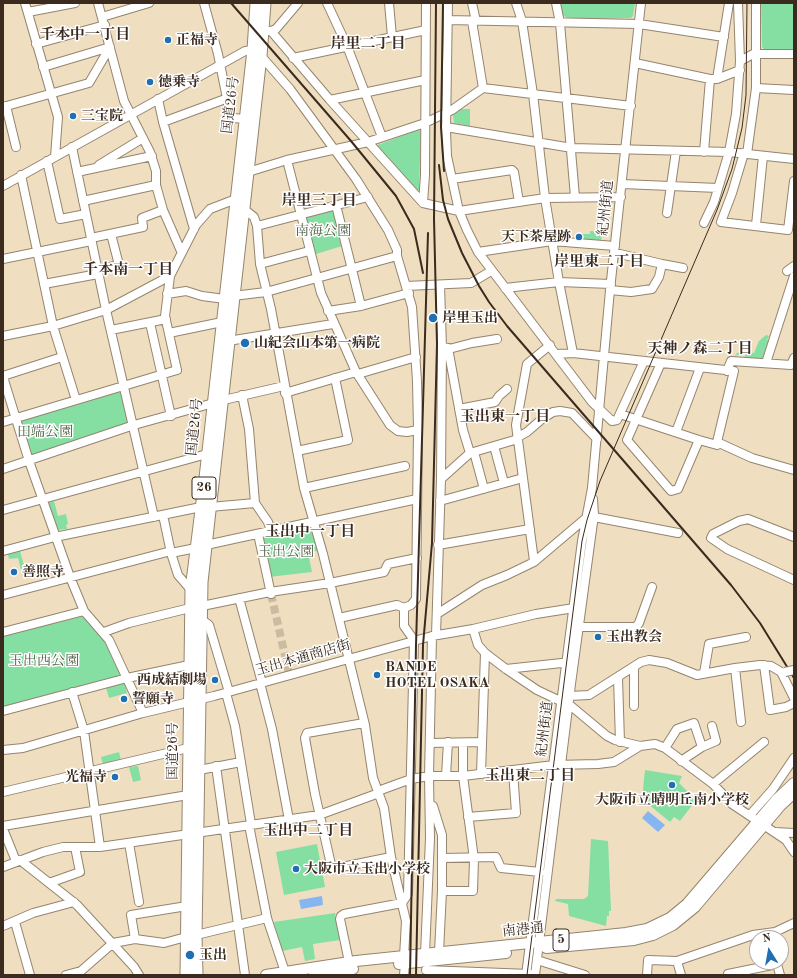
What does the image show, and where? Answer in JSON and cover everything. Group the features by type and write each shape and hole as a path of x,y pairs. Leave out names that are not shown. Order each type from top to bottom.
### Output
{"highway":[{"name":"国道26号","path":"197,975 186,906 199,770 202,606 201,547 217,402 222,322 229,297 244,209 248,172 257,53 256,3"},
{"name":"国道26号","path":"205,507 208,454 228,341 229,297 236,199 245,119 257,53 267,31 265,3"},
{"name":"国道26号","path":"186,975 191,936 192,833 188,795 190,608 191,590 201,547"}],"main road":[{"name":"南港通","path":"426,965 439,952 620,942 646,937 663,931 695,907 757,820 794,783"},
{"name":"南港通","path":"757,820 794,793"},
{"name":"南港通","path":"266,975 349,962 404,960 426,965 535,946"},
{"name":"南港通","path":"314,975 404,960"}],"street":[{"path":"25,3 58,117 55,157"},
{"path":"28,12 75,3"},
{"path":"98,3 124,101 152,156 156,171 156,185 162,210 182,251"},
{"path":"36,44 104,21 148,3"},
{"path":"204,3 233,118 245,119"},
{"path":"298,3 267,31 294,58 423,203 459,211 546,198 621,197"},
{"path":"327,3 347,46 364,94 382,137"},
{"path":"389,3 392,37"},
{"path":"423,203 425,175 426,3"},
{"path":"448,3 446,113 447,156 459,211 478,252 592,402 612,421 617,420 644,361"},
{"path":"472,3 483,88"},
{"path":"516,3 522,21 552,241 574,353"},
{"path":"556,3 560,23 572,148 575,197"},
{"name":"紀州街道","path":"531,975 570,662 590,518 604,356 641,3"},
{"path":"704,152 714,79 724,37 729,3"},
{"path":"704,223 718,188 729,152 736,114 740,70 738,3"},
{"path":"756,3 756,88 745,154 721,222 788,230 794,181"},
{"path":"448,20 639,24 724,37"},
{"path":"294,58 426,30"},
{"path":"43,67 110,47"},
{"path":"16,147 4,106 89,83 110,47"},
{"path":"3,186 245,51 257,53 290,89 368,197 388,230 397,250 396,256 408,290 412,308 416,357 418,430 416,599 411,605 404,608 397,605 339,618"},
{"path":"740,61 757,53 794,54"},
{"path":"635,63 714,79 740,70"},
{"path":"330,100 425,80"},
{"path":"248,172 287,160 334,151 368,142 425,123 446,113 483,88 631,106"},
{"path":"756,88 794,90"},
{"path":"163,122 228,98"},
{"path":"158,99 163,122 194,229"},
{"path":"446,127 572,148 729,152 794,159"},
{"path":"93,168 143,138"},
{"path":"72,147 106,310 125,384 154,518"},
{"path":"667,213 676,151"},
{"path":"77,172 152,156"},
{"path":"756,225 763,156"},
{"path":"287,160 309,251 333,324 357,373 390,425 398,431 407,432 418,430"},
{"path":"47,161 60,219 86,214"},
{"path":"452,179 512,170 514,172 519,202"},
{"path":"21,175 53,326 76,400"},
{"path":"622,184 718,188"},
{"path":"83,201 156,185"},
{"path":"257,226 368,197"},
{"path":"3,422 125,384 177,370 166,320 167,294 170,276 194,229 210,209 236,199"},
{"path":"336,205 361,306"},
{"path":"244,209 254,217 257,226 260,264 275,333 304,488 314,521 349,659 364,723 373,778 384,808 391,857 406,921 404,975"},
{"path":"3,259 143,227 142,218 162,210"},
{"path":"44,284 98,272 119,265 111,234"},
{"path":"478,252 552,241 615,246"},
{"path":"260,264 309,251"},
{"path":"620,254 683,268"},
{"path":"167,294 186,291 202,296 229,297 266,292 351,270 396,256"},
{"path":"505,288 559,282 611,287 631,292 652,289 659,277 662,264"},
{"path":"328,311 361,306 408,290 440,285 471,283 491,271"},
{"path":"3,336 53,326 106,310 170,276"},
{"path":"766,364 794,276"},
{"path":"440,285 445,348 437,614 434,635 430,743 430,838 426,965 531,975"},
{"path":"111,330 166,320"},
{"path":"150,322 171,416"},
{"path":"169,333 222,322"},
{"path":"228,341 333,324"},
{"path":"445,348 497,339"},
{"path":"534,561 516,425 527,364 550,346"},
{"path":"445,348 463,430 484,489"},
{"path":"557,354 574,353 734,371 717,445 620,414"},
{"path":"62,357 3,377 42,500 84,611 104,632 143,713"},
{"path":"3,468 29,461 134,425 171,416 242,395 285,389 357,373 416,357"},
{"path":"727,371 731,361 791,365 794,358"},
{"path":"661,363 627,440 671,491 678,489 699,440"},
{"path":"676,432 700,368"},
{"path":"297,451 348,440 335,378"},
{"path":"459,408 495,402 507,389"},
{"path":"242,395 249,429 255,503 268,522 271,532"},
{"path":"441,479 472,453 518,438 542,418 553,412 560,411 572,413 597,439"},
{"path":"717,442 752,458 794,470"},
{"path":"494,446 504,483"},
{"path":"3,510 208,454"},
{"path":"304,488 405,466"},
{"path":"440,501 523,478"},
{"path":"3,595 171,552 271,532 314,521 417,499"},
{"path":"3,551 55,536 205,507 255,503"},
{"path":"163,516 178,575 191,590"},
{"path":"437,614 482,585 507,575 534,561 590,518 678,533"},
{"path":"794,537 748,519 739,521 713,534 710,538 727,550 794,580"},
{"path":"438,545 530,529"},
{"path":"258,534 270,593"},
{"path":"202,606 384,572 388,564 417,558"},
{"path":"578,627 636,627 639,623 652,587"},
{"path":"239,598 272,729 289,820"},
{"path":"104,632 129,623 190,608"},
{"path":"349,962 341,916 344,914 402,903 408,894 414,640 404,626 404,608"},
{"name":"紀州街道","path":"565,703 569,696 570,662 578,627 577,609"},
{"name":"玉出本通商店街","path":"3,750 23,748 143,713 200,700 434,635 473,629 536,614 577,609"},
{"path":"3,632 84,611"},
{"path":"201,619 209,625 227,692 235,726 250,825 268,918 285,972"},
{"path":"473,629 478,645 485,653 506,669 537,690 565,703 581,713 607,736 620,742 640,746 655,744 664,748 713,784 732,804 786,840 794,852"},
{"path":"704,673 709,644 746,637"},
{"path":"481,774 485,653"},
{"path":"569,696 589,696 634,667 649,660 658,660 697,675 735,668 764,666 771,666 783,672 794,670"},
{"path":"506,669 570,662"},
{"path":"3,711 127,678 189,665"},
{"path":"764,666 770,710 786,707 794,703"},
{"path":"634,667 634,706"},
{"path":"735,668 741,722"},
{"path":"783,672 794,698"},
{"path":"618,678 620,742"},
{"path":"72,692 84,731 100,847"},
{"path":"364,723 307,733 305,738 319,815 332,869 391,857"},
{"path":"664,748 677,729 694,723 702,746"},
{"path":"681,761 702,746 716,741 712,726"},
{"path":"446,776 448,742"},
{"path":"430,743 482,742"},
{"path":"713,784 764,742"},
{"path":"442,891 473,891 474,859 463,776 464,743"},
{"path":"3,867 18,860 63,847 100,847 319,815 411,779 429,776 463,776 557,766 614,762 640,746"},
{"path":"3,792 188,748"},
{"path":"757,820 773,789 794,758"},
{"path":"199,770 241,762"},
{"path":"216,766 245,975"},
{"name":"紀州街道","path":"531,975 537,960 535,946 540,872 557,766"},
{"path":"468,817 516,813 513,771"},
{"path":"430,794 442,835 442,891 439,952"},
{"path":"139,975 113,943 74,902 18,860 3,827 188,795"},
{"path":"774,832 794,833"},
{"path":"129,843 139,902"},
{"path":"49,883 80,872 75,847"},
{"path":"442,858 496,858 501,868 540,872"},
{"path":"3,926 33,913 74,902"},
{"path":"135,939 131,915 186,906"},
{"path":"66,975 81,971 113,943 135,939 164,943 268,918"},
{"path":"15,922 30,975"},
{"path":"647,975 648,960 677,961 753,934 775,932 794,923"},
{"path":"537,960 584,975"},
{"path":"677,961 681,975"},
{"path":"728,975 777,964 780,975"}],"green space":[{"path":"560,3 635,3 633,16 631,18 568,19 563,15"},
{"path":"761,3 794,3 794,49 764,49 762,47"},
{"path":"461,109 470,109 470,126 454,123 453,115"},
{"path":"418,130 421,131 419,190 416,191 375,146"},
{"name":"南海公園","path":"331,210 334,212 342,246 316,254 313,252 305,219 306,217"},
{"path":"590,231 602,232 601,241 582,240 582,234 590,234"},
{"path":"766,335 769,336 767,340 771,341 766,356 760,359 745,359 745,355 743,353 735,356 737,353 742,351 754,353 759,341"},
{"name":"田端公園","path":"118,389 122,391 129,421 128,424 34,455 31,454 21,423 23,420"},
{"path":"54,501 58,516 66,514 68,524 66,525 67,529 56,530 48,503"},
{"name":"玉出公園","path":"311,524 320,550 308,553 312,572 269,577 260,535"},
{"path":"20,551 25,569 21,570 18,558 9,559 8,554"},
{"name":"玉出西公園","path":"85,617 104,638 120,672 119,676 3,707 3,636"},
{"path":"125,684 127,693 109,698 106,688"},
{"path":"119,752 121,760 103,764 101,757"},
{"path":"138,766 141,780 133,782 129,767"},
{"path":"645,770 682,776 679,783 696,800 680,821 674,817 670,822 642,799"},
{"path":"591,839 608,841 611,911 609,911 609,916 607,916 606,926 569,916 568,904 555,901 556,899 584,899 588,896"},
{"path":"317,844 325,887 284,895 276,852"},
{"path":"335,913 340,940 313,944 315,959 305,961 302,947 282,951 274,922"}],"water":[{"path":"648,811 665,825 658,832 642,818"},
{"path":"322,896 323,905 301,909 299,900"}],"tunnel":[{"path":"271,594 289,673"}],"tram line":[{"path":"527,975 582,541 587,520 600,481 717,210 732,169 742,128 746,95 747,3"}],"railway":[{"path":"231,3 351,141 396,196 414,229 423,273"},
{"path":"416,975 423,645 432,543 437,344 434,219 436,3"},
{"path":"443,3 441,127 444,171"},
{"path":"439,165 443,200 448,219 462,253 489,302 507,326 731,585 760,623 794,678"},
{"path":"410,975 416,645 428,233"}],"place":[{"name":"正福寺","path":"168,40"},
{"name":"徳乗寺","path":"150,82"},
{"name":"三宝院","path":"73,116"},
{"name":"天下茶屋跡","path":"579,237"},
{"name":"岸里玉出","path":"433,318"},
{"name":"山紀会山本第一病院","path":"245,343"},
{"name":"善照寺","path":"14,572"},
{"name":"玉出教会","path":"598,637"},
{"name":"BANDE HOTEL OSAKA","path":"377,675"},
{"name":"西成結劇場","path":"215,680"},
{"name":"誓願寺","path":"124,699"},
{"name":"光福寺","path":"115,777"},
{"name":"大阪市立晴明丘南小学校","path":"672,785"},
{"name":"大阪市立玉出小学校","path":"296,869"},
{"name":"玉出","path":"190,955"}],"district":[{"name":"千本中一丁目","path":"85,35"},
{"name":"岸里二丁目","path":"368,44"},
{"name":"岸里三丁目","path":"319,201"},
{"name":"岸里東二丁目","path":"599,262"},
{"name":"千本南一丁目","path":"128,270"},
{"name":"天神ノ森二丁目","path":"700,349"},
{"name":"玉出東一丁目","path":"505,417"},
{"name":"玉出中一丁目","path":"310,532"},
{"name":"玉出東二丁目","path":"530,776"},
{"name":"玉出中二丁目","path":"308,831"}]}
